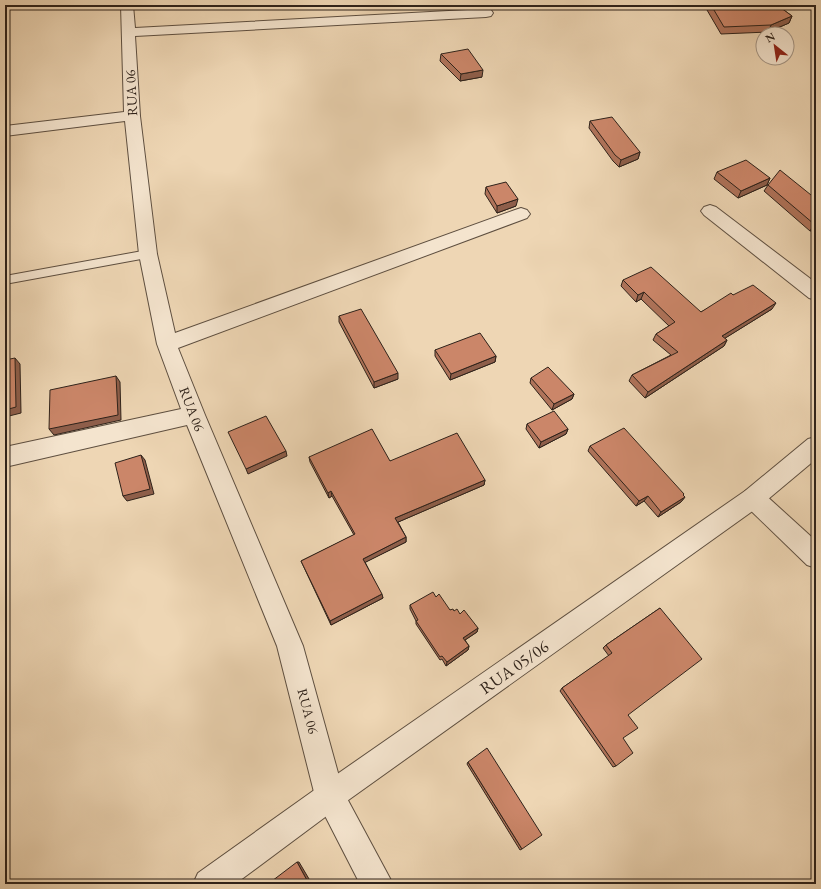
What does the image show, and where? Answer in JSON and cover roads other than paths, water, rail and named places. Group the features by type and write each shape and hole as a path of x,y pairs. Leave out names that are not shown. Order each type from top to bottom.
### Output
{"street":[{"name":"RUA 06","path":"127,5 132,116 148,254 167,344 194,415 290,646 330,796 377,884"},
{"path":"128,32 486,13"},
{"path":"5,131 132,116"},
{"path":"710,211 816,293"},
{"path":"167,344 521,214"},
{"path":"5,457 194,415"},
{"name":"RUA 05/06","path":"209,884 330,796 753,498 816,446"},
{"path":"753,498 816,558"}],"lane":[{"path":"5,280 148,254"}]}
